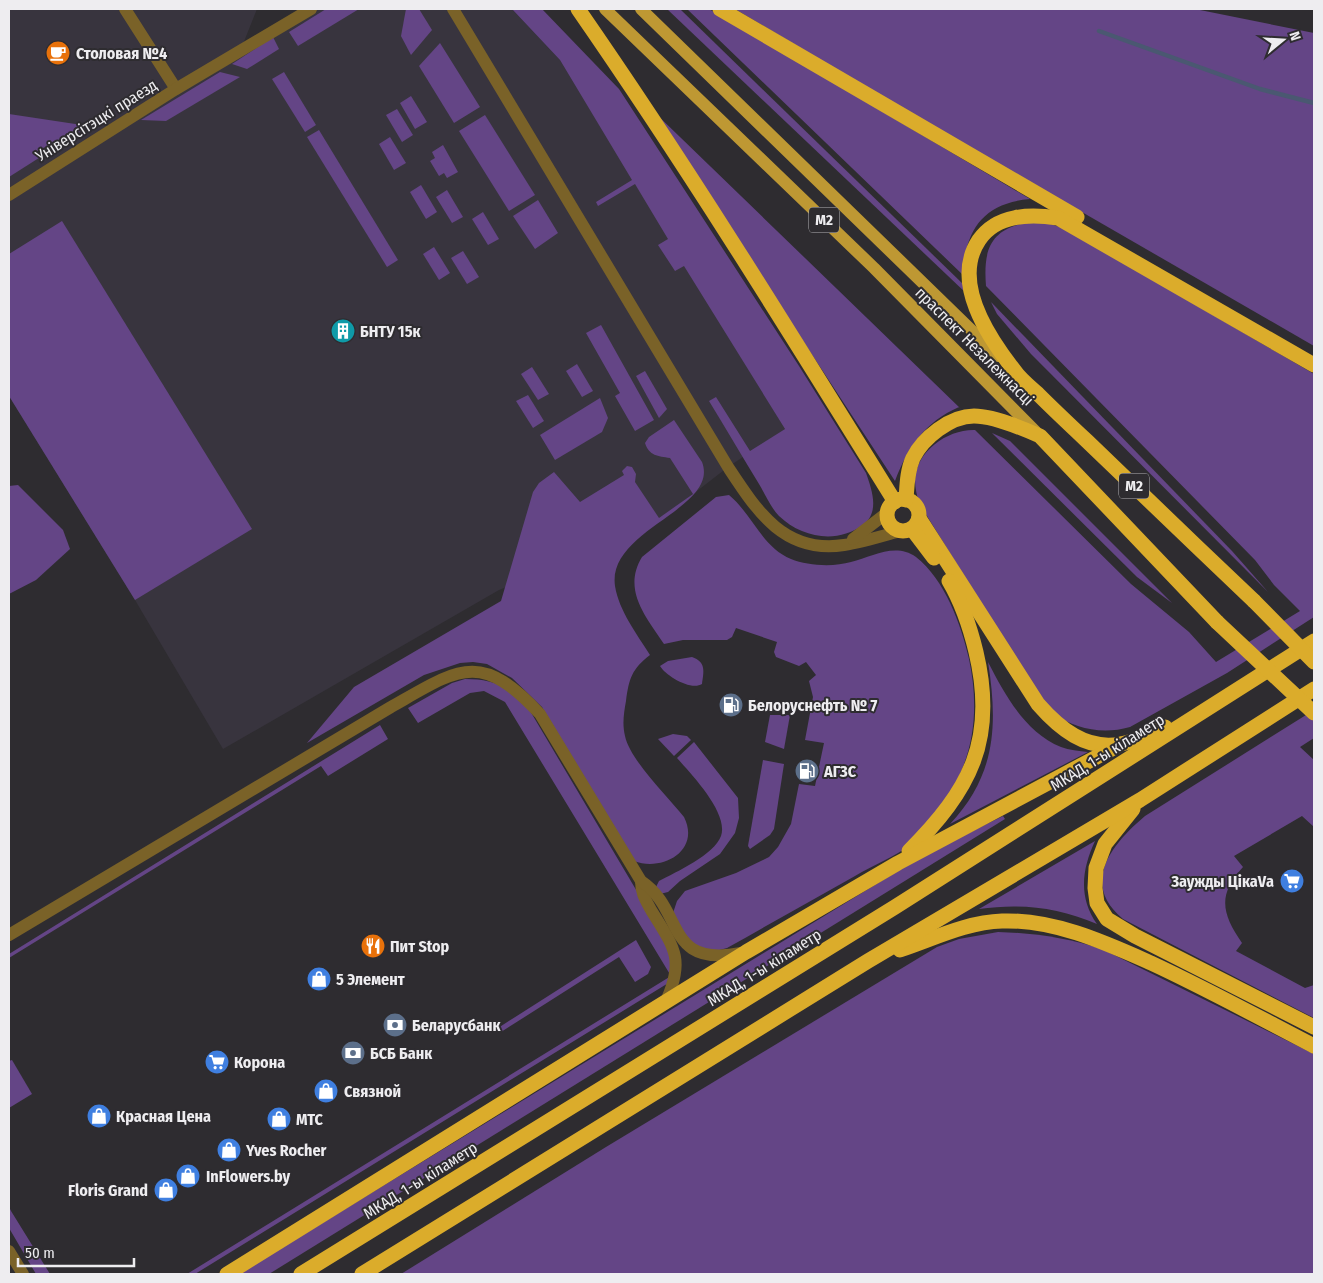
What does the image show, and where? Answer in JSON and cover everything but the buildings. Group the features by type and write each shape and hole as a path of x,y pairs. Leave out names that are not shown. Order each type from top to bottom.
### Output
{"highway":[{"path":"578,9 626,78 747,264 896,505"},
{"path":"720,9 1314,355"},
{"path":"1014,372 981,319 970,286 970,265 973,250 982,237 995,225 1012,218 1030,215 1058,218 1314,365"},
{"name":"праспект Незалежнасці","path":"1014,372 1254,601 1314,662"},
{"path":"1040,436 1015,424 975,416 949,424 921,445 913,459 890,524 911,526 1038,704 1053,722 1070,734 1085,741 1099,744 1121,744"},
{"name":"праспект Незалежнасці","path":"1040,436 1218,622 1314,713"},
{"path":"896,505 917,506 911,526"},
{"path":"898,863 932,829 953,803 978,750 985,699 972,634 958,596 911,526"},
{"name":"МКАД, 1-ы кіламетр","path":"301,1274 895,907 1314,641"},
{"path":"362,1274 868,961 1140,800 1314,689"},
{"path":"227,1274 667,1000 898,863 1121,744 1195,716"},
{"path":"1140,800 1105,844 1096,868 1095,888 1097,903 1107,919 1135,936 1314,1027"},
{"path":"868,961 970,926 1002,921 1049,926 1114,947 1188,980 1314,1046"}],"main road":[{"name":"праспект Незалежнасці","path":"605,9 867,261 1040,436"},
{"name":"праспект Незалежнасці","path":"642,9 1014,372"}],"street":[{"path":"125,9 176,89"},
{"name":"Універсітэцкі праезд","path":"9,195 176,89 312,9"},
{"path":"453,9 728,467 761,513 777,529 791,539 808,544 845,545 911,526"},
{"path":"845,545 867,531 896,505"},
{"path":"9,935 391,707 445,676 466,671 483,673 499,679 526,698 540,714 641,881 651,888 679,936 689,948 720,957 746,952"},
{"path":"641,881 641,893 670,941 676,956 675,980 667,1000"},
{"path":"9,1251 23,1274"}],"shaded area":[{"path":"9,9 257,9 241,49 312,9 512,9 560,60 785,429 728,467 648,529 499,590 223,749 135,600 9,396"},
{"path":"326,9 359,9 298,46 289,32"},
{"path":"406,9 419,9 432,30 411,55 401,36"},
{"path":"512,9 542,9 619,89 799,366 866,473 872,493 873,507 868,520 863,525 842,535 820,536 798,529 779,516 773,509 709,401 716,397 750,451 785,429 684,266 675,271 658,245 668,239 635,184 598,206 596,202 632,180 560,60"},
{"path":"667,9 680,9 964,285 967,294"},
{"path":"687,9 709,9 1030,199 1000,206 980,222 973,232 968,245 963,275"},
{"path":"735,9 1195,9 1314,33 1314,346 874,92"},
{"path":"273,37 279,49 247,69 232,64"},
{"path":"440,43 480,107 454,123 419,66"},
{"path":"220,72 240,77 166,121 141,120"},
{"path":"284,72 316,125 305,132 272,79"},
{"path":"411,96 427,122 415,129 400,103"},
{"path":"650,108 959,407 936,420 919,437 906,457 895,481"},
{"path":"397,109 413,135 402,142 386,115"},
{"path":"9,114 82,125 86,128 9,177"},
{"path":"485,115 535,195 509,211 459,131"},
{"path":"319,130 398,260 387,267 307,137"},
{"path":"390,137 406,163 394,170 379,144"},
{"path":"443,145 458,172 447,178 444,173 439,176 430,161 435,158 432,152"},
{"path":"421,185 437,212 426,219 410,192"},
{"path":"447,190 463,217 452,223 436,197"},
{"path":"538,200 558,233 535,249 513,216"},
{"path":"483,212 499,239 488,245 472,219"},
{"path":"62,221 252,529 135,600 9,396 9,254"},
{"path":"1031,222 1047,223 1066,229 1314,374 1314,617 1227,673 1130,727 1120,729 1099,730 1080,727 1052,713 1005,642 919,503 915,483 917,469 927,451 944,438 954,433 975,430 1131,584 1189,632 1216,662 1300,611 1274,585 1255,560 986,286 986,261 992,242 1007,229"},
{"path":"434,247 450,273 439,280 423,254"},
{"path":"463,251 479,277 467,284 451,258"},
{"path":"991,302 1232,551 1268,592 1031,354 997,314"},
{"path":"601,325 654,420 635,431 615,396 620,393 586,333"},
{"path":"577,364 593,391 582,397 566,371"},
{"path":"532,367 549,394 538,400 521,374"},
{"path":"645,371 667,409 659,418 636,376"},
{"path":"528,395 544,421 533,428 516,401"},
{"path":"600,398 608,418 602,432 555,460 540,435"},
{"path":"674,420 702,462 703,478 695,493 628,549 617,566 615,586 624,613 650,655 635,670 630,680 624,714 625,736 628,746 650,778 684,817 688,829 687,840 683,849 676,856 656,864 634,861 542,707 512,678 487,664 460,663 424,675 307,743 354,687 501,601 533,492 539,483 554,472 580,502 624,475 622,471 627,466 632,467 636,474 635,482 659,518 693,494 670,458 652,453 645,443 649,437"},
{"path":"992,433 1010,441 1172,603 1137,577"},
{"path":"18,485 63,530 70,549 36,580 9,594 9,486"},
{"path":"729,495 772,547 791,559 813,564 837,565 892,551 908,553 916,557 943,590 956,617 969,659 974,703 970,745 964,765 944,803 914,842 898,853 727,948 716,951 689,945 672,916 677,901 685,891 736,873 769,857 778,847 791,824 799,784 815,786 824,743 805,740 813,697 809,681 816,675 806,662 799,666 776,657 774,652 777,642 736,628 732,637 727,640 683,640 664,644 650,624 639,603 634,581 636,569 642,557 716,497"},
{"path":"692,657 700,661 703,668 702,684 697,686 679,681 660,666 668,661"},
{"path":"988,662 1017,711 1037,732 1061,747 1088,752 950,824 965,806 977,787 985,768 990,748 993,707"},
{"path":"465,679 496,683 523,699 667,942 675,967 673,977 670,982 195,1274 187,1274 671,976 505,702 484,691 470,693 418,723 408,708 452,683"},
{"path":"1314,710 1314,738 1300,747 1314,760 1314,827 1302,816 1234,856 1243,867 1229,887 1225,905 1230,923 1242,943 1236,951 1305,988 1314,985 1314,1018 1123,919 1110,905 1103,892 1102,878 1112,851 1122,838 1145,816"},
{"path":"770,715 790,715 784,749 765,742"},
{"path":"380,725 388,739 328,776 321,766 9,958 9,954"},
{"path":"673,734 687,736 691,740 674,756 658,739"},
{"path":"694,742 738,798 739,818 735,833 720,854 680,881 668,892 660,894 656,887 659,881 703,856 711,850 721,836 722,827 714,805 677,758"},
{"path":"763,760 784,764 774,829 770,835 750,849 748,846"},
{"path":"1003,816 1005,819 269,1274 239,1274 924,855"},
{"path":"1095,841 1087,862 1084,883 1087,904 1097,924 1068,914 1039,908 1009,906 979,909"},
{"path":"998,932 1051,937 1102,949 1314,1054 1314,1274 401,1274 606,1147 937,947 959,939"},
{"path":"636,940 651,967 648,974 635,982 619,957 501,1032 498,1028"},
{"path":"12,1060 32,1094 9,1108 9,1061"},
{"path":"9,1207 50,1274 36,1274 9,1228"}],"waterway":[{"path":"1099,31 1260,89 1314,103"}],"place":[{"name":"Столовая №4","path":"58,53"},
{"name":"БНТУ 15к","path":"343,331"},
{"name":"Белоруснефть № 7","path":"731,705"},
{"name":"АГЗС","path":"807,771"},
{"name":"Заужды ЦікаVа","path":"1292,881"},
{"name":"Пит Stop","path":"373,946"},
{"name":"5 Элемент","path":"319,979"},
{"name":"Беларусбанк","path":"395,1025"},
{"name":"БСБ Банк","path":"353,1053"},
{"name":"Корона","path":"217,1062"},
{"name":"Связной","path":"326,1091"},
{"name":"Красная Цена","path":"99,1116"},
{"name":"МТС","path":"279,1119"},
{"name":"Yves Rocher","path":"229,1150"},
{"name":"InFlowers.by","path":"188,1176"},
{"name":"Floris Grand","path":"166,1190"}]}
